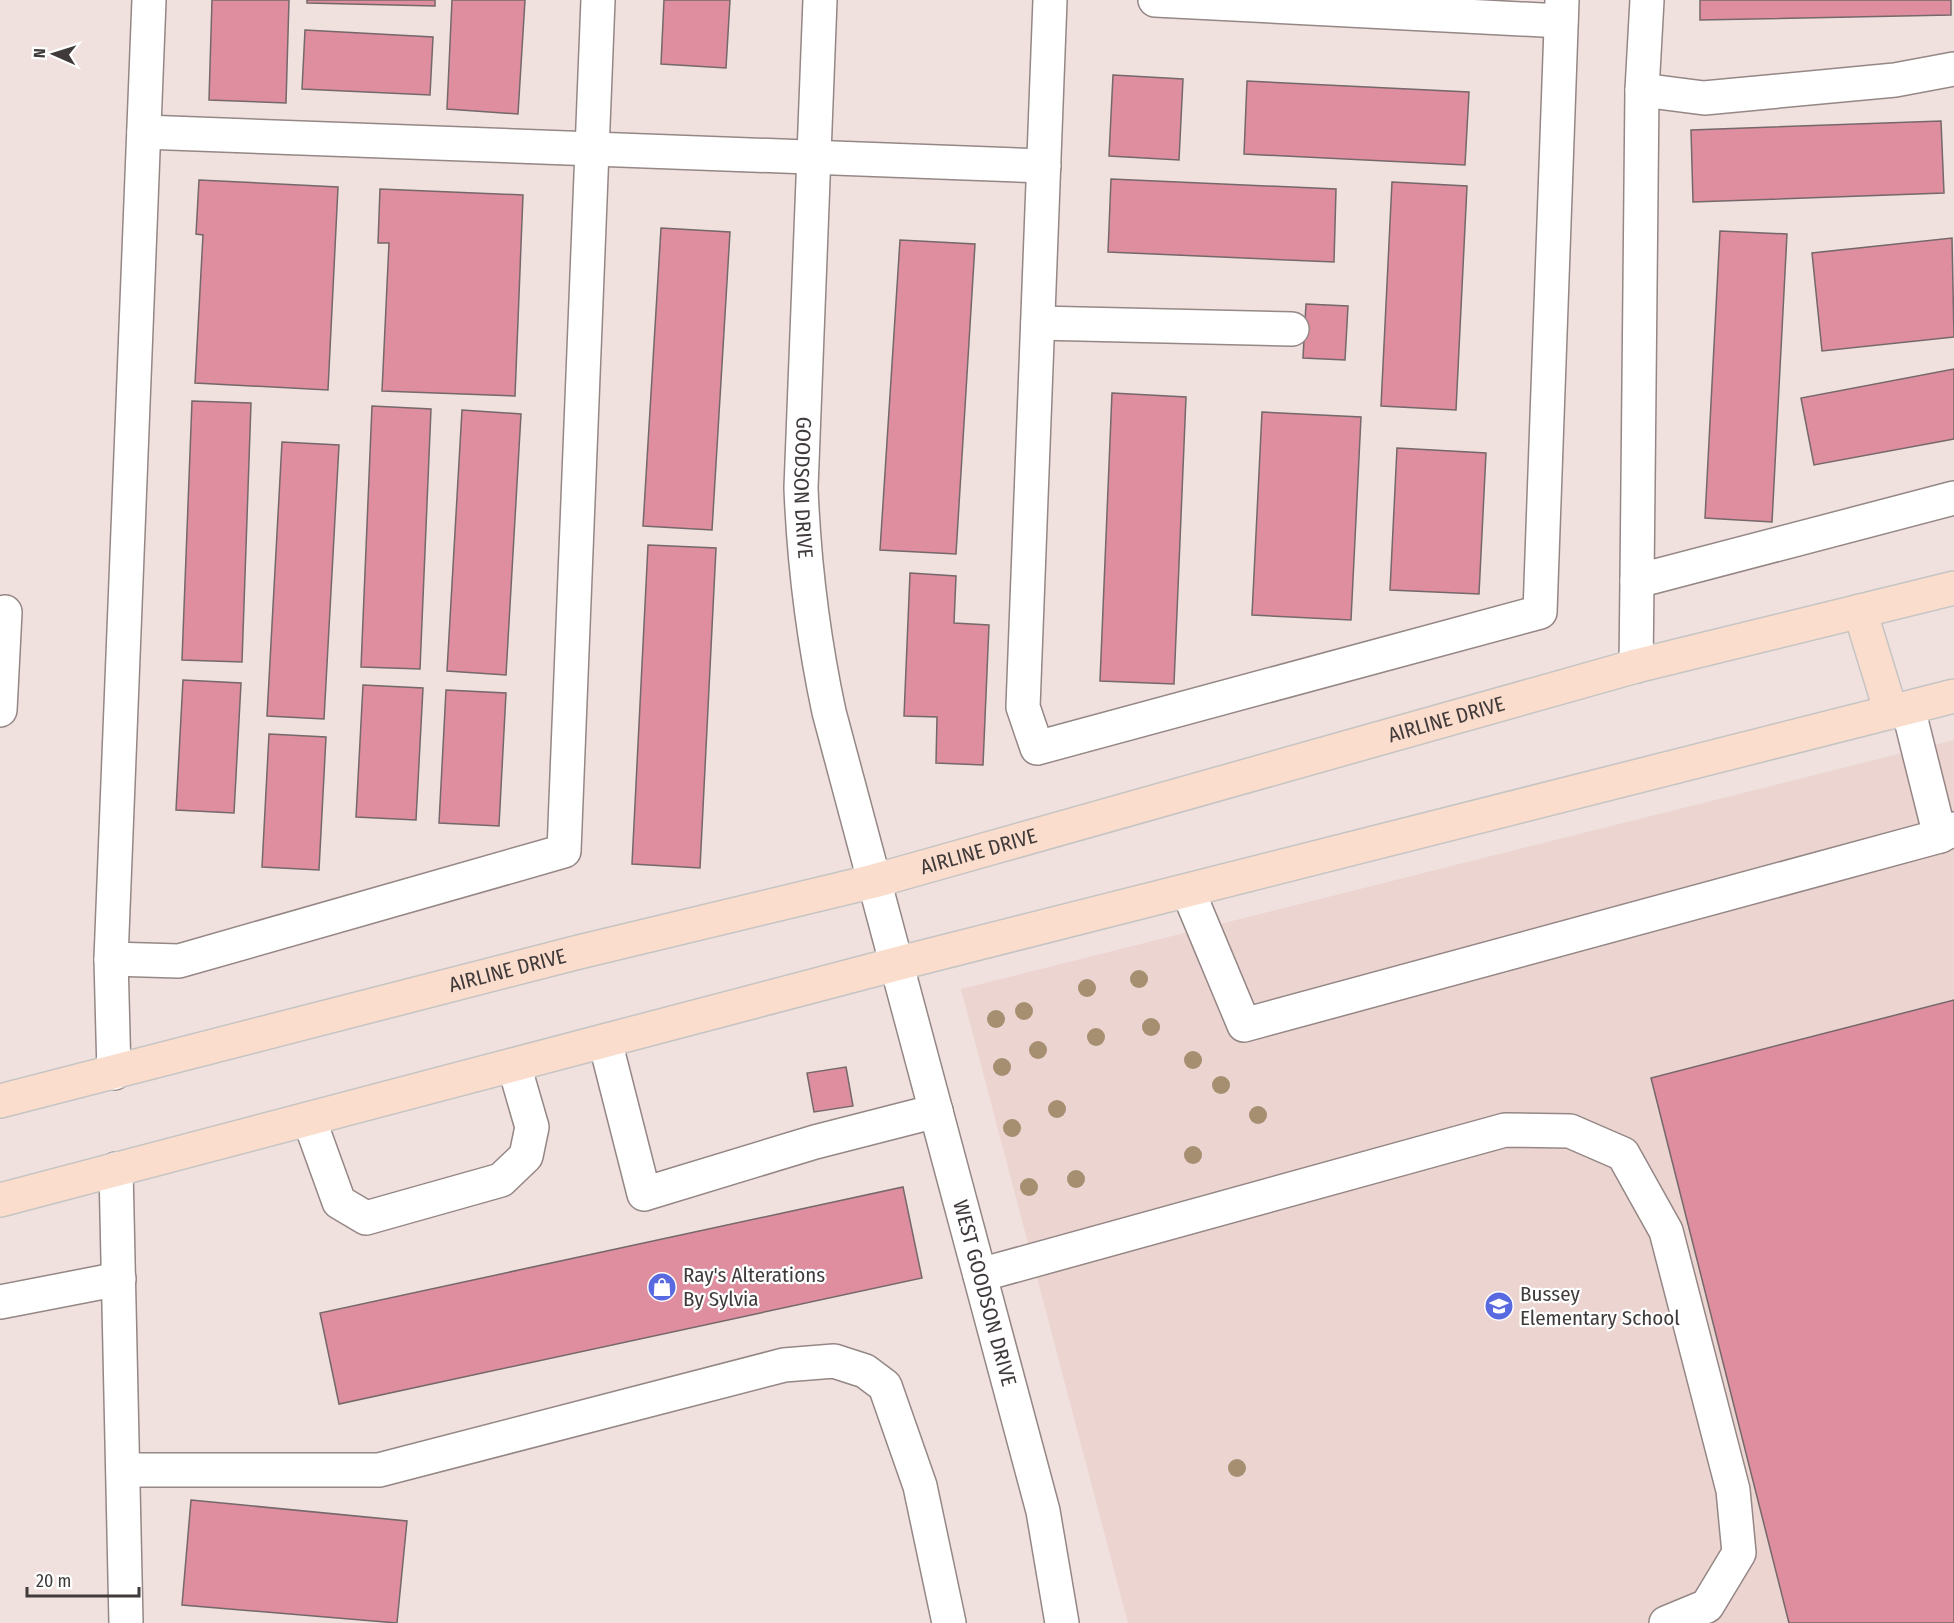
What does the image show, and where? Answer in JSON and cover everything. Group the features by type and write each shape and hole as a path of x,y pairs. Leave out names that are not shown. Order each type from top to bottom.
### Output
{"main road":[{"name":"AIRLINE DRIVE","path":"0,1101 579,952 874,881 1636,666 1954,588"},
{"path":"1860,611 1899,710"},
{"path":"0,1200 896,964 1954,696"}],"street":[{"path":"114,1073 111,959 149,0"},
{"path":"111,959 179,961 564,852 598,0"},
{"name":"GOODSON DRIVE","path":"820,0 801,488 804,565 814,639 829,712 896,964"},
{"path":"1050,0 1023,707 1037,748 1540,612 1562,10 1155,0"},
{"path":"1636,666 1642,90 1647,0"},
{"path":"1642,90 1704,98 1895,80 1954,69"},
{"path":"144,132 1044,166"},
{"path":"1038,323 1292,329"},
{"path":"1637,581 1954,498"},
{"path":"0,710 5,612"},
{"path":"1188,891 1244,1025 1947,832 1899,710"},
{"name":"WEST GOODSON DRIVE","path":"896,964 1042,1511 1062,1623"},
{"path":"605,1041 644,1194 815,1142 936,1111"},
{"path":"309,1119 339,1202 366,1218 501,1180 526,1156 532,1127 514,1065"},
{"path":"980,1275 1505,1130 1570,1131 1623,1154 1666,1231 1733,1490 1738,1543 1739,1554 1707,1606 1666,1623"},
{"path":"116,1169 126,1623"},
{"path":"0,1302 119,1279"},
{"path":"123,1470 379,1470 784,1365 834,1361 865,1371 885,1386 920,1486 949,1623"}],"shaded area":[{"name":"Bussey Elementary School","path":"1954,740 1954,1623 1128,1623 961,989"}],"building":[{"path":"212,0 289,0 286,103 209,100"},
{"path":"307,0 435,0 435,6 307,3"},
{"path":"452,0 525,0 518,114 447,109"},
{"path":"664,0 730,0 726,68 661,64"},
{"path":"1700,0 1951,0 1951,15 1700,20"},
{"path":"305,30 433,37 430,95 302,89"},
{"path":"1113,75 1183,79 1179,160 1109,156"},
{"path":"1247,81 1469,92 1465,165 1244,154"},
{"path":"1941,121 1944,193 1693,202 1691,130"},
{"path":"1111,179 1336,189 1334,262 1108,252"},
{"path":"199,180 338,187 328,390 195,383 203,235 196,234"},
{"path":"1392,182 1467,186 1456,410 1381,406"},
{"path":"380,189 523,195 515,396 382,391 389,243 378,243"},
{"path":"661,228 730,232 712,530 643,526"},
{"path":"1720,231 1787,234 1772,522 1705,518"},
{"path":"1952,238 1954,337 1822,351 1812,253"},
{"path":"900,240 975,244 956,554 880,550"},
{"path":"1306,304 1348,306 1345,360 1303,358"},
{"path":"1954,369 1954,439 1814,465 1801,398"},
{"path":"1112,393 1186,397 1174,684 1100,681"},
{"path":"192,401 251,403 242,662 182,660"},
{"path":"372,406 431,409 420,669 361,667"},
{"path":"462,410 521,414 506,675 447,671"},
{"path":"1262,412 1361,417 1351,620 1252,615"},
{"path":"282,442 339,445 324,719 267,716"},
{"path":"1397,448 1486,453 1479,594 1390,590"},
{"path":"648,545 716,548 700,868 632,864"},
{"path":"910,573 956,576 954,623 989,625 983,765 936,763 937,717 904,716"},
{"path":"183,680 241,683 234,813 176,810"},
{"path":"363,685 423,688 416,820 356,817"},
{"path":"446,690 506,693 499,826 439,823"},
{"path":"269,734 326,737 319,870 262,867"},
{"path":"1954,1000 1954,1623 1789,1623 1651,1078"},
{"path":"846,1067 853,1106 814,1112 807,1073"},
{"path":"903,1187 922,1278 339,1404 320,1313"},
{"path":"191,1500 407,1521 397,1623 182,1605"}],"place":[{"name":"Ray's Alterations By Sylvia","path":"662,1287"},
{"name":"Bussey Elementary School","path":"1499,1306"}]}
